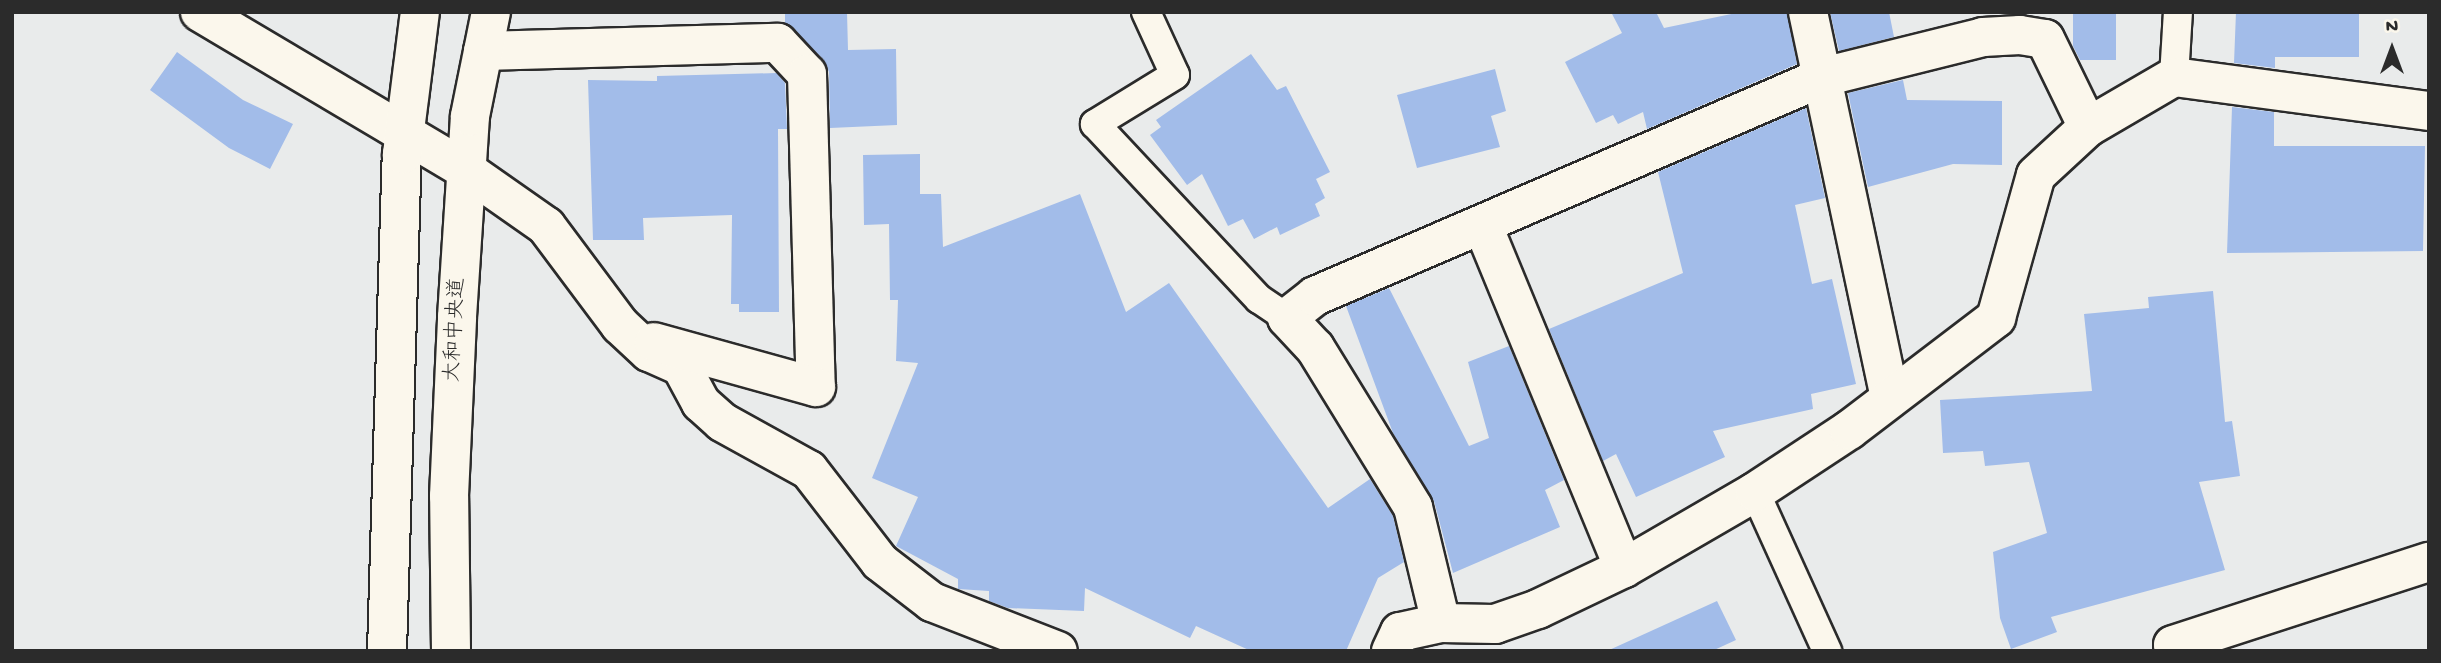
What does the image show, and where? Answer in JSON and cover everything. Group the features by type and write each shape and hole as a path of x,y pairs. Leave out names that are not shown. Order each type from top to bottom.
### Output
{"street":[{"path":"200,12 466,170 546,226 569,263 632,336 649,352 681,366 701,403 722,422 809,470 880,562 932,602 1058,651"},
{"path":"387,651 405,135 420,12"},
{"name":"大和中央道","path":"452,651 449,496 466,170 470,116 491,12"},
{"path":"1808,12 1890,397"},
{"path":"1441,623 1413,507 1315,348 1287,318 1315,296 1483,226 1686,132 1823,77 1983,37 2018,24 2045,39 2088,127"},
{"path":"483,51 778,43 807,74 816,387 632,336"},
{"path":"1391,651 1400,632 1441,623 1495,624 1538,609 1624,568 1755,492 1890,397 1996,318 2036,175 2088,127 2174,77 2429,111"},
{"path":"1483,226 1624,568"},
{"path":"2175,651 2173,645 2429,562"}],"lane":[{"path":"1146,12 1175,75 1095,124 1259,299 1287,318"},
{"path":"2174,77 2178,12"},
{"path":"1755,492 1828,651"}],"building":[{"path":"785,12 847,12 848,50 896,49 897,125 830,128 829,72 823,59 785,23"},
{"path":"1611,12 1656,12 1664,28 1741,12 1787,12 1797,64 1647,129 1643,112 1618,124 1613,115 1596,123 1565,62 1622,33"},
{"path":"1830,12 1889,12 1894,37 1839,51"},
{"path":"2073,12 2116,12 2116,60 2080,60 2073,46"},
{"path":"2236,12 2359,12 2359,57 2275,57 2275,68 2234,63"},
{"path":"177,52 243,100 293,124 270,169 229,148 150,90"},
{"path":"1251,54 1277,90 1286,86 1330,172 1316,179 1325,198 1315,204 1320,216 1280,235 1277,227 1254,239 1243,219 1228,226 1202,174 1187,185 1150,135 1161,127 1156,120"},
{"path":"1495,69 1506,111 1491,116 1500,147 1417,168 1397,95"},
{"path":"777,73 785,83 787,129 778,129 779,312 739,312 739,304 731,304 732,215 643,218 644,240 593,240 588,80 657,81 657,76"},
{"path":"1903,80 1907,100 2002,101 2002,165 1953,164 1868,187 1848,93"},
{"path":"2232,107 2274,112 2274,146 2425,146 2423,251 2227,253"},
{"path":"1806,108 1825,198 1795,205 1812,284 1832,279 1856,384 1811,394 1813,409 1713,431 1725,457 1636,497 1616,454 1603,461 1549,329 1683,273 1658,172"},
{"path":"920,154 920,194 941,194 943,247 1080,194 1126,312 1169,283 1328,508 1370,479 1393,516 1404,562 1378,578 1346,651 1251,651 1196,626 1190,638 1085,588 1084,611 1008,608 989,601 989,591 958,589 958,579 896,546 918,497 872,478 918,363 896,361 898,300 890,300 889,224 864,225 863,155"},
{"path":"1389,288 1469,446 1489,438 1468,362 1509,346 1564,480 1545,490 1560,527 1453,573 1434,501 1393,433 1346,306"},
{"path":"2213,291 2225,422 2232,421 2240,476 2199,482 2225,570 2051,617 2057,632 2011,649 2000,618 1993,552 2047,533 2029,462 1985,466 1983,451 1943,453 1940,400 2092,391 2084,314 2149,308 2148,297"},
{"path":"1717,601 1736,640 1712,651 1607,651"}]}
